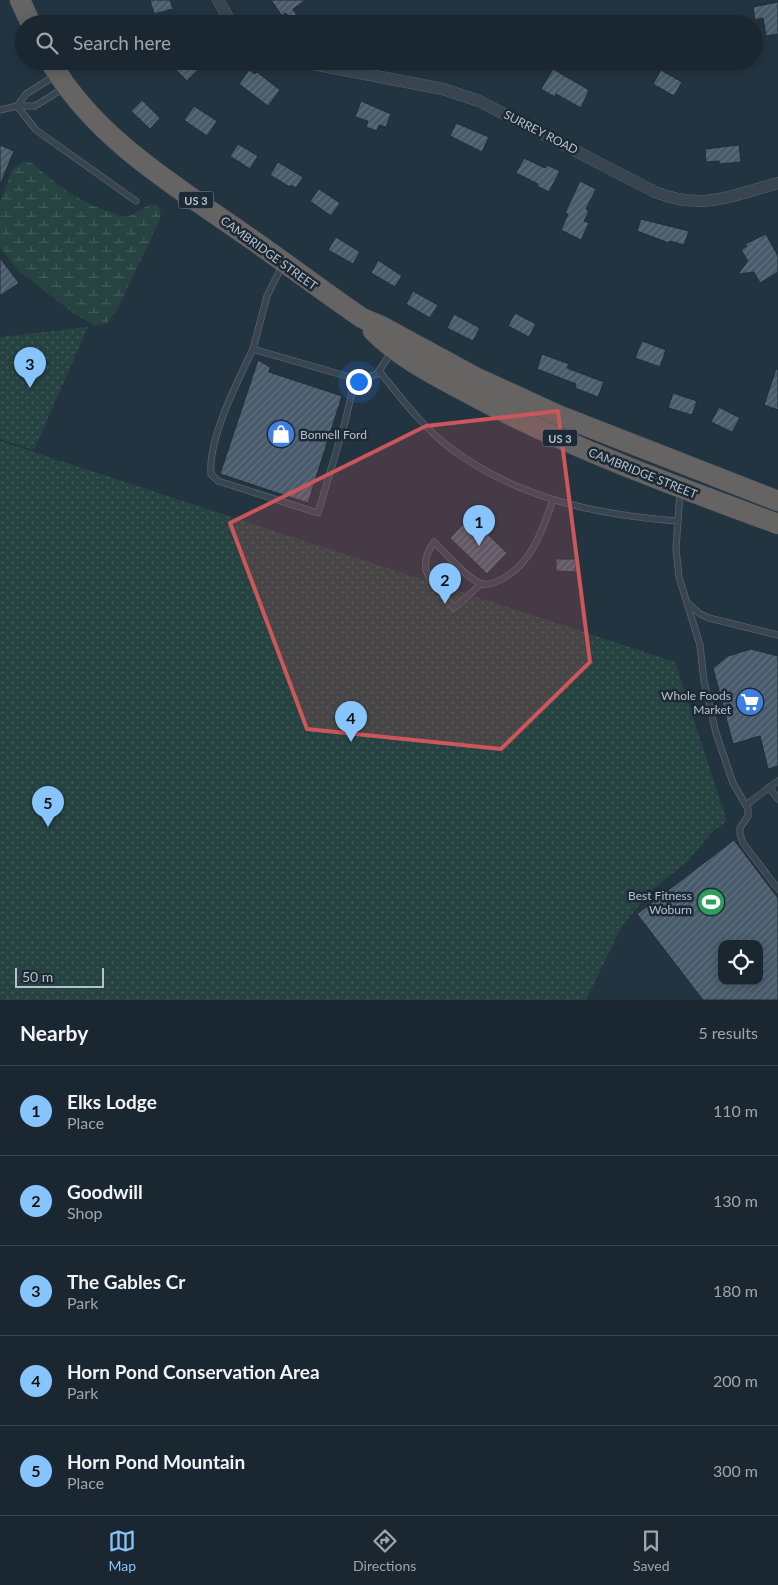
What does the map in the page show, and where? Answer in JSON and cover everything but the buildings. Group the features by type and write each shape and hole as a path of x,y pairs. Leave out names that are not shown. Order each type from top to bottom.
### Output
{"highway":[{"path":"20,0 27,15"},
{"name":"CAMBRIDGE STREET","path":"58,74 83,108 117,142 362,318 393,348 413,363 504,413 589,451 778,524"},
{"name":"CAMBRIDGE STREET","path":"362,318 383,327 476,377 558,415 778,501"},
{"path":"680,487 688,465"}],"street":[{"path":"218,0 227,15"},
{"name":"SURREY ROAD","path":"342,70 443,90 479,101 655,192 676,200 706,202 778,183"}],"lane":[{"path":"17,106 26,94 58,74"},
{"path":"0,110 17,106 34,106 58,74"},
{"path":"17,106 36,130 136,201"},
{"path":"284,262 267,296 253,349 231,397 214,448 211,474 218,481 318,513 345,422 355,380"},
{"path":"253,349 355,380 373,377 380,372 393,348"},
{"path":"380,372 420,420 449,446 498,479 553,500 627,516 678,521"},
{"path":"680,487 677,564 700,645 706,690 716,733 733,783 746,805 748,816 740,828 741,838 778,889"},
{"path":"481,584 454,608 425,571 425,554 434,542 481,584 491,584 499,581 525,560 539,538 553,500"},
{"path":"687,600 695,610 709,618 778,635"},
{"path":"746,805 778,781"},
{"path":"769,787 778,799"}],"highlighted area":[{"path":"558,411 590,662 501,749 307,729 230,523 426,426"}],"green space":[{"path":"24,161 32,163 54,182 76,197 100,209 128,217 149,205 157,204 159,207 160,218 158,224 117,310 107,323 95,326 72,312 17,270 0,247 0,203 12,170"},
{"path":"88,327 34,450 0,439 0,337"},
{"path":"0,441 675,662 727,821 712,832 688,861 654,888 622,926 586,1000 0,1000"}],"place":[{"name":"The Gables Cr","path":"30,388"},
{"name":"Bonnell Ford","path":"281,434"},
{"name":"Elks Lodge","path":"479,546"},
{"name":"Goodwill","path":"445,604"},
{"name":"Whole Foods Market","path":"750,702"},
{"name":"Horn Pond Conservation Area","path":"351,742"},
{"name":"Horn Pond Mountain","path":"48,827"},
{"name":"Best Fitness Woburn","path":"711,902"}]}
